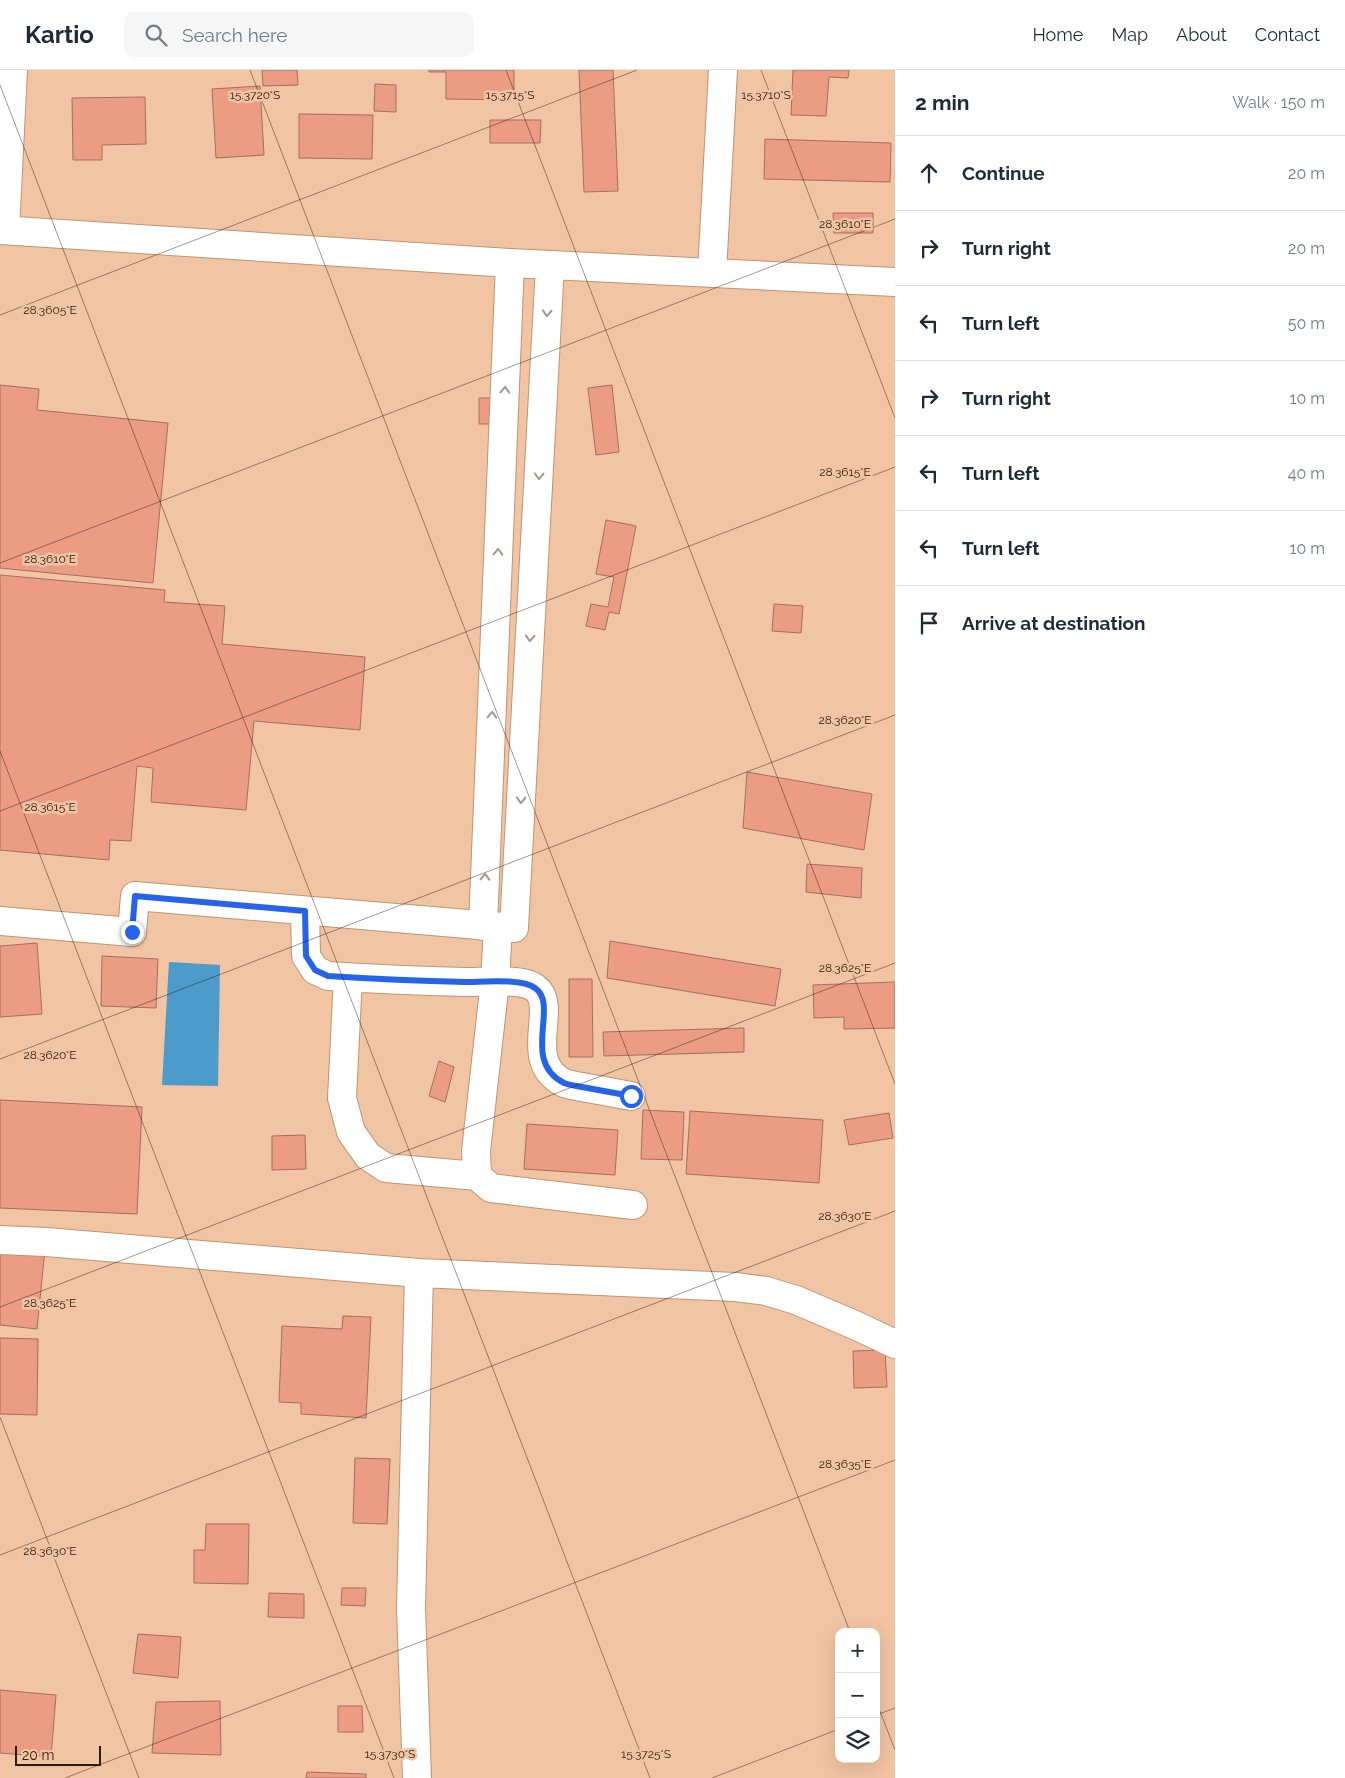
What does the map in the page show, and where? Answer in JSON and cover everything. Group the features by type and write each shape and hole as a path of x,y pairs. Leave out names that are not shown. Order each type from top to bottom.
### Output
{"street":[{"path":"13,70 2,230 510,263 895,282"},
{"path":"712,273 723,70"},
{"path":"498,927 510,263"},
{"path":"477,1176 476,1152 495,981 550,265"},
{"path":"0,920 132,932 135,896 498,927"},
{"path":"305,911 306,956 315,970 328,976 466,982 495,981 529,984 538,989 544,1002 541,1048 552,1074 564,1083 631,1096"},
{"path":"348,977 342,1098 351,1132 368,1156 386,1168 477,1176 491,1188 633,1205"},
{"path":"0,1240 46,1242 419,1273 735,1287 766,1291 796,1300 895,1344"},
{"path":"417,1778 411,1608 419,1273"}],"water":[{"path":"169,962 220,965 218,1086 162,1085"}],"building":[{"path":"262,70 297,70 298,85 263,86"},
{"path":"429,70 514,70 514,100 446,99 446,72 429,72"},
{"path":"579,70 613,70 618,191 584,192"},
{"path":"793,70 849,70 848,78 829,77 826,116 791,115"},
{"path":"375,84 396,85 396,112 374,111"},
{"path":"260,86 264,155 216,158 212,89"},
{"path":"145,97 146,144 102,145 102,160 73,160 72,98"},
{"path":"299,114 373,115 372,159 299,158"},
{"path":"490,120 541,120 540,143 490,143"},
{"path":"765,139 891,143 890,182 764,179"},
{"path":"833,213 873,213 873,233 834,233"},
{"path":"0,385 39,389 37,410 168,423 153,583 0,568"},
{"path":"612,385 619,452 596,455 588,388"},
{"path":"479,398 502,398 502,424 479,424"},
{"path":"606,520 636,526 619,614 609,612 605,630 586,626 591,604 608,607 614,577 596,574"},
{"path":"0,575 165,590 164,602 225,606 222,644 365,657 360,730 254,721 246,810 151,802 153,768 137,766 131,841 110,840 109,860 0,850"},
{"path":"774,604 803,606 801,633 772,631"},
{"path":"747,772 872,794 864,850 743,828"},
{"path":"807,864 862,868 861,898 806,892"},
{"path":"610,941 781,969 775,1006 607,978"},
{"path":"37,943 42,1014 0,1017 0,946"},
{"path":"102,956 158,959 156,1008 101,1006"},
{"path":"569,979 592,979 593,1057 569,1057"},
{"path":"895,982 895,1028 844,1029 844,1017 814,1018 813,985"},
{"path":"744,1028 744,1052 604,1056 603,1032"},
{"path":"439,1061 454,1067 445,1102 429,1096"},
{"path":"0,1100 142,1107 137,1214 0,1208"},
{"path":"643,1110 684,1112 682,1160 641,1159"},
{"path":"690,1111 823,1120 819,1183 686,1174"},
{"path":"889,1113 893,1138 849,1145 844,1120"},
{"path":"527,1124 618,1130 615,1175 524,1169"},
{"path":"305,1135 306,1169 272,1170 272,1136"},
{"path":"0,1245 45,1249 37,1329 0,1325"},
{"path":"343,1316 371,1317 366,1418 301,1414 301,1403 279,1402 282,1326 342,1329"},
{"path":"0,1338 38,1339 37,1415 0,1414"},
{"path":"885,1350 887,1387 854,1388 853,1351"},
{"path":"355,1458 390,1459 387,1524 353,1523"},
{"path":"206,1524 249,1524 248,1584 194,1583 194,1550 205,1550"},
{"path":"342,1588 366,1588 365,1606 341,1605"},
{"path":"269,1593 304,1594 304,1618 268,1617"},
{"path":"138,1634 181,1637 178,1678 133,1673"},
{"path":"0,1690 56,1695 51,1757 0,1753"},
{"path":"220,1701 221,1755 152,1753 156,1702"},
{"path":"338,1706 362,1706 363,1732 338,1732"},
{"path":"307,1772 366,1774 366,1778 306,1778"}],"route":[{"path":"132,932 135,896 305,911 306,956 315,970 328,976 466,982 495,981 529,984 538,989 544,1002 541,1048 552,1074 564,1083 631,1096"}]}
